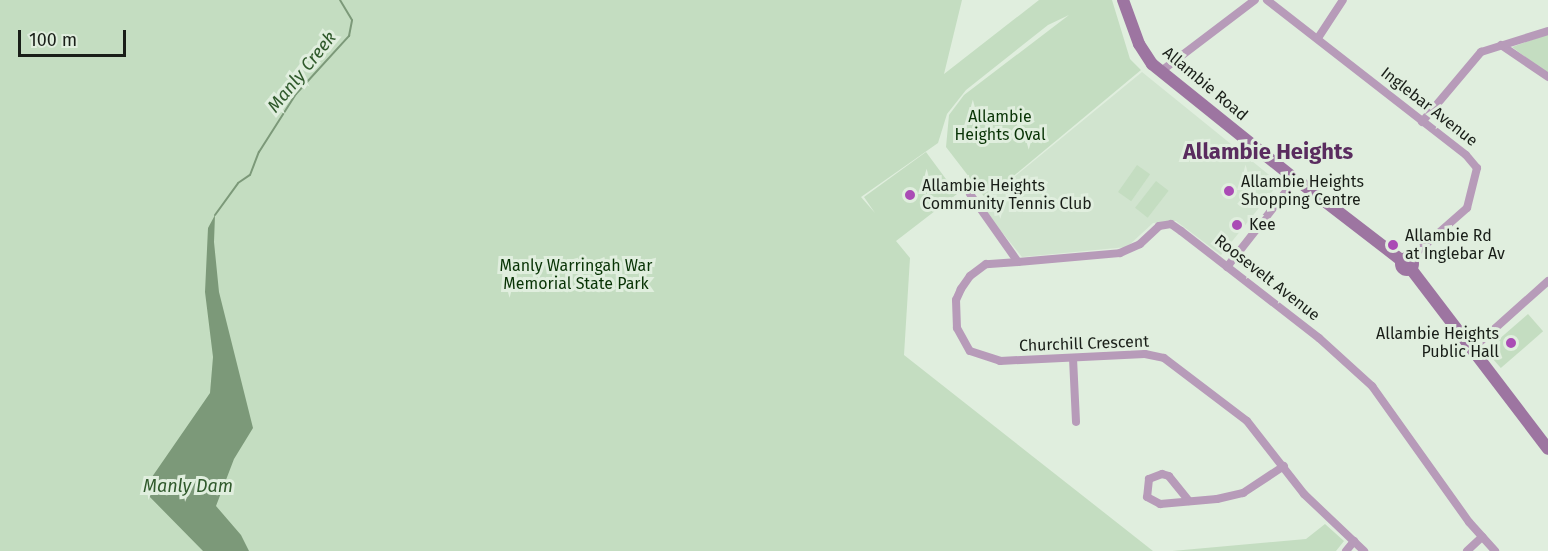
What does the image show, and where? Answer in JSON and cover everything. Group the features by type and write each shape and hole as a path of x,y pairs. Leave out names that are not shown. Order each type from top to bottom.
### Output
{"main road":[{"name":"Allambie Road","path":"1123,0 1140,47 1160,72 1294,181 1407,262 1548,449"}],"street":[{"path":"1160,72 1255,0"},
{"name":"Inglebar Avenue","path":"1268,0 1473,160 1477,168 1467,208 1407,262"},
{"path":"1318,38 1343,0"},
{"path":"1422,122 1475,57 1501,45 1548,31"},
{"path":"1501,45 1548,77"},
{"path":"1227,267 1294,181"},
{"path":"970,194 1018,262"},
{"name":"Roosevelt Avenue","path":"1018,262 1120,253 1140,244 1160,226 1171,224 1319,338 1372,386 1482,537 1495,551"},
{"name":"Churchill Crescent","path":"1018,262 986,264 970,276 956,300 957,328 964,343 984,358 1000,361 1145,354 1164,358 1247,420 1304,494 1364,551"},
{"path":"1472,349 1548,281"},
{"path":"1073,358 1076,422"},
{"path":"1189,501 1169,476 1162,474 1149,479 1147,497 1154,501 1189,501 1243,493 1284,466"},
{"path":"1467,551 1482,537"},
{"path":"1346,551 1354,541"}],"shaded area":[{"path":"1142,72 1279,183 1221,255 1176,221 1153,223 1127,247 1022,257 980,205"}],"green space":[{"name":"Manly Warringah War Memorial State Park","path":"0,0 962,0 944,74 1039,0 1112,0 1130,59 1141,70 986,199 946,147 949,115 964,95 1069,15 1048,25 966,90 947,114 938,143 861,197 875,213 864,197 926,152 957,194 896,241 910,258 904,355 1153,551 0,551"},
{"path":"1548,34 1548,74 1512,47"},
{"path":"1137,165 1150,174 1131,201 1118,192"},
{"path":"1156,181 1169,191 1148,218 1135,208"},
{"name":"Allambie Heights Public Hall","path":"1528,314 1543,331 1501,368 1486,351"},
{"path":"1325,524 1344,541 1336,551 1172,551 1306,539"}],"water":[{"name":"Manly Dam","path":"215,215 214,242 219,292 253,428 234,459 216,506 241,535 249,551 203,551 143,490 210,393 213,357 205,292 208,228"}],"waterway":[{"name":"Manly Creek","path":"215,215 238,183 250,175 259,152 296,94 349,36 352,20 340,0"}],"place":[{"name":"Allambie Heights Shopping Centre","path":"1229,191"},
{"name":"Allambie Heights Community Tennis Club","path":"910,195"},
{"name":"Kee","path":"1237,225"},
{"name":"Allambie Rd at Inglebar Av","path":"1393,245"},
{"name":"Allambie Heights Public Hall","path":"1511,343"}],"district":[{"name":"Allambie Heights","path":"1268,152"}],"park label":[{"name":"Allambie Heights Oval","path":"1000,126"}]}
